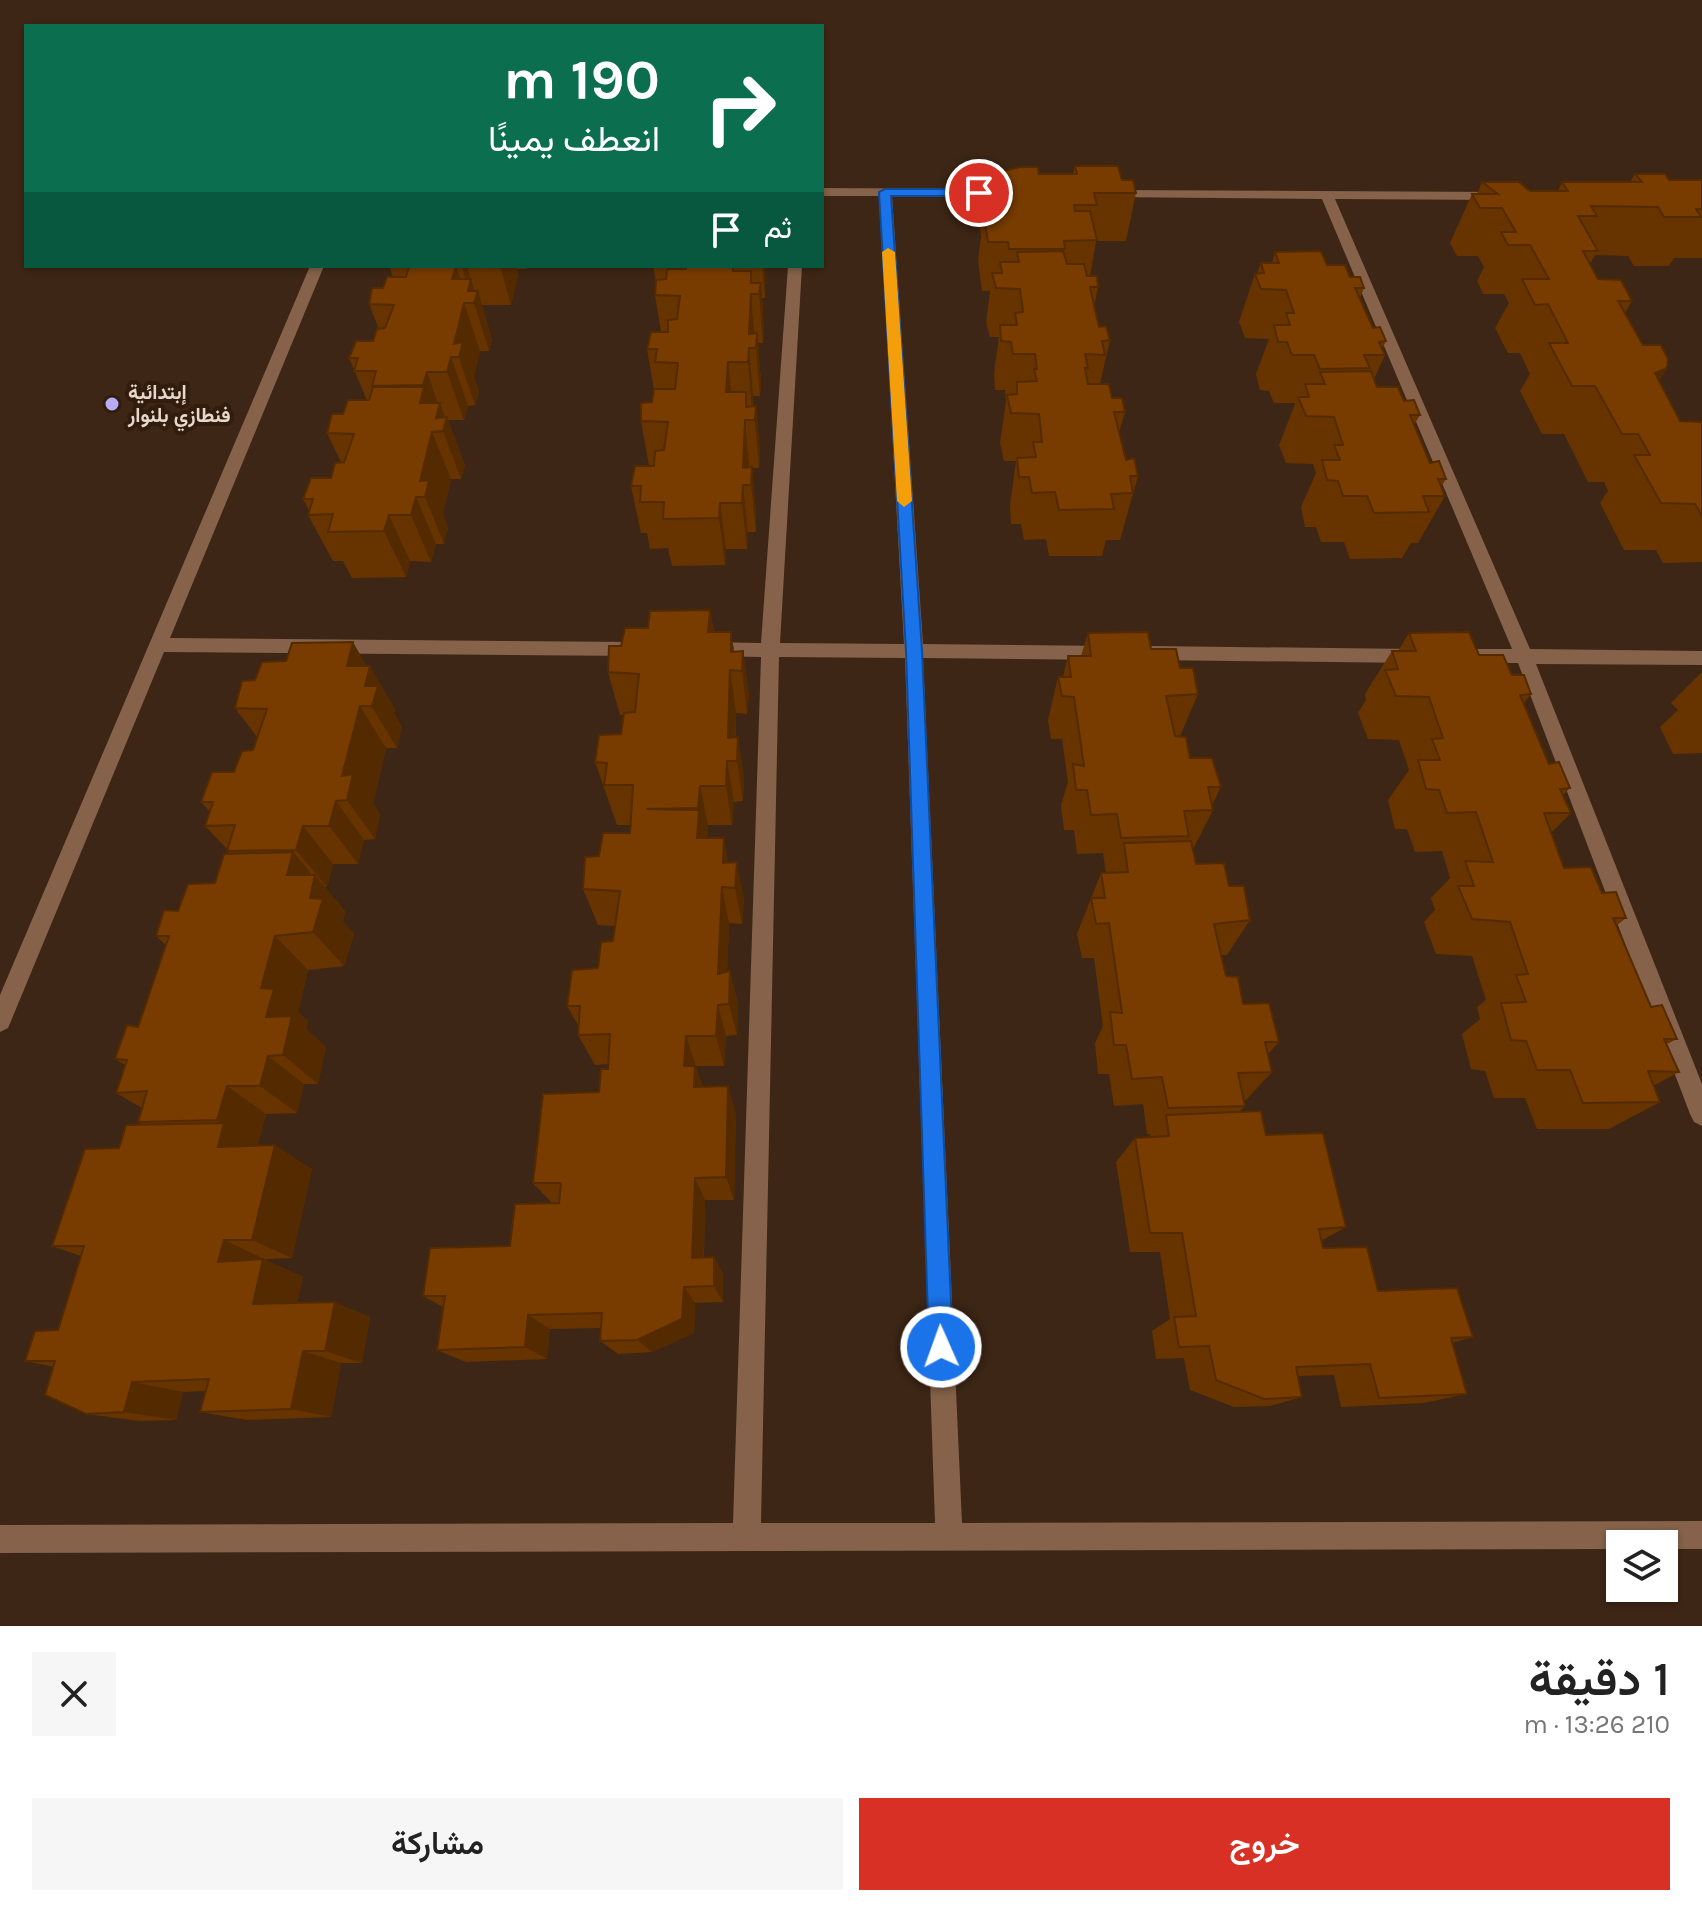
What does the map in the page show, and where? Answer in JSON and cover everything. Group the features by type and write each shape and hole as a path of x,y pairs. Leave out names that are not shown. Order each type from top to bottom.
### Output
{"street":[{"path":"824,192 1027,193"},
{"path":"885,192 914,651 949,1536"},
{"path":"1090,194 1514,196"},
{"path":"1327,195 1524,656 1702,1114"},
{"path":"0,1021 316,268"},
{"path":"747,1537 770,650 795,268"},
{"path":"158,645 660,649"},
{"path":"692,649 1430,656"},
{"path":"1461,656 1702,658"},
{"path":"0,1539 1702,1535"}],"building":[{"path":"1075,166 1118,166 1122,180 1133,180 1136,193 1094,193 1097,205 1074,205 1075,211 1090,211 1097,240 1064,241 1065,249 1009,249 1008,242 988,242 983,212 1000,212 996,188 986,189 984,181 999,180 999,172 1020,167 1038,167 1039,174 1077,174"},
{"path":"1635,174 1665,174 1669,180 1702,180 1702,209 1696,209 1701,217 1664,217 1658,207 1591,206 1597,216 1578,216 1598,251 1583,251 1598,279 1621,280 1632,301 1618,301 1643,345 1661,345 1668,359 1667,368 1655,373 1680,421 1702,422 1702,516 1695,504 1661,503 1634,455 1650,455 1638,434 1622,434 1595,386 1572,386 1549,343 1568,343 1548,304 1535,305 1522,279 1549,279 1530,245 1508,245 1501,232 1516,232 1502,208 1480,208 1472,194 1498,194 1482,182 1519,182 1530,191 1568,191 1562,182 1642,182"},
{"path":"1063,251 1067,264 1084,264 1087,276 1097,276 1098,287 1090,287 1099,327 1106,326 1110,340 1102,341 1105,355 1085,354 1088,384 1109,384 1112,398 1122,398 1125,412 1114,412 1126,460 1134,458 1138,476 1130,476 1133,493 1111,494 1114,509 1059,510 1055,492 1032,493 1029,477 1019,477 1017,458 1036,457 1033,442 1042,442 1039,414 1011,413 1007,395 1017,394 1017,382 1037,381 1034,369 1037,369 1035,354 1013,354 1011,342 1001,341 1000,325 1017,325 1015,313 1023,312 1020,289 996,288 992,273 1002,273 1000,262 1019,262 1017,252"},
{"path":"1321,251 1327,265 1345,265 1350,277 1360,277 1364,288 1355,288 1373,328 1380,327 1386,341 1379,342 1385,355 1364,355 1370,368 1320,369 1314,355 1292,355 1287,342 1278,342 1274,325 1290,325 1286,313 1294,313 1286,290 1261,289 1255,274 1264,273 1261,263 1279,263 1275,252"},
{"path":"408,268 455,268 452,279 471,279 468,291 478,291 474,303 464,303 454,344 463,342 459,357 451,357 447,372 427,372 423,385 372,386 376,371 354,371 358,358 349,358 356,341 373,341 377,329 385,328 394,305 369,304 372,288 383,288 387,277 406,277"},
{"path":"733,268 733,271 751,271 751,283 761,283 759,294 751,294 749,334 757,333 756,348 749,348 748,362 728,362 726,392 746,392 746,407 756,406 755,420 745,420 743,468 752,467 751,485 743,485 742,503 720,503 719,518 663,519 664,502 640,502 641,486 631,486 635,466 654,466 655,451 664,450 668,422 641,421 641,403 652,402 654,389 675,389 678,363 655,362 657,349 647,349 651,332 668,332 668,320 677,319 680,296 655,295 656,280 666,279 667,269"},
{"path":"1371,371 1377,387 1398,387 1404,401 1414,400 1420,415 1410,415 1430,463 1439,461 1446,479 1438,479 1445,496 1423,496 1429,512 1374,513 1367,496 1343,496 1338,481 1327,480 1322,460 1340,460 1334,445 1343,445 1334,417 1306,416 1298,397 1309,397 1305,384 1325,384 1320,372"},
{"path":"373,387 424,387 420,403 440,403 436,418 447,417 443,431 432,432 420,481 429,480 425,497 416,497 411,515 389,515 384,531 328,532 333,514 308,515 313,499 303,499 311,478 331,478 335,463 344,462 354,434 327,433 332,414 343,414 348,400 369,400"},
{"path":"710,610 708,632 731,632 731,652 743,651 742,671 730,670 728,738 738,737 737,761 727,761 726,786 700,786 698,808 646,809 699,810 697,838 724,838 723,863 737,862 735,888 722,887 718,974 730,971 729,1004 718,1005 716,1036 686,1036 684,1066 695,1066 694,1087 728,1086 726,1177 695,1178 692,1258 714,1257 714,1286 684,1287 682,1319 637,1340 600,1341 602,1313 528,1315 525,1347 437,1350 445,1296 423,1296 430,1248 510,1246 515,1204 559,1203 561,1183 533,1183 543,1094 599,1092 601,1069 608,1069 610,1034 578,1035 580,1006 567,1006 572,970 598,968 601,942 613,941 620,891 583,889 585,857 599,856 603,833 630,833 633,785 604,785 607,763 595,762 599,735 621,734 624,713 635,712 639,674 608,672 609,646 621,646 625,628 648,628 650,611"},
{"path":"1148,632 1151,649 1176,649 1180,668 1193,668 1198,694 1166,696 1175,736 1186,737 1190,758 1212,758 1221,787 1208,787 1213,810 1184,811 1189,836 1121,838 1117,814 1091,815 1087,790 1076,790 1073,764 1084,766 1074,697 1062,696 1058,677 1071,677 1068,656 1091,656 1088,633"},
{"path":"1469,632 1479,655 1503,655 1512,675 1524,675 1531,694 1520,695 1549,764 1559,762 1570,788 1560,789 1571,813 1544,813 1564,868 1591,867 1602,893 1616,892 1626,918 1613,918 1651,1007 1662,1005 1677,1039 1664,1039 1679,1072 1648,1071 1660,1102 1583,1103 1570,1070 1537,1070 1526,1041 1511,1040 1501,1003 1526,1002 1516,975 1528,974 1510,922 1472,919 1458,886 1474,886 1465,861 1493,862 1476,812 1447,813 1439,790 1426,789 1418,760 1440,760 1432,739 1443,738 1429,697 1396,696 1385,670 1398,669 1392,651 1416,651 1409,633"},
{"path":"353,642 347,666 370,666 365,686 378,686 372,706 360,706 342,776 353,774 347,800 336,801 329,826 303,826 296,850 227,851 235,825 205,826 213,802 201,802 212,772 234,772 242,751 253,750 267,709 235,708 242,681 255,680 262,662 286,661 292,643"},
{"path":"1191,841 1196,864 1224,863 1229,886 1244,886 1250,920 1214,924 1226,976 1238,977 1243,1004 1269,1003 1279,1042 1265,1042 1272,1072 1238,1073 1245,1106 1168,1108 1162,1077 1132,1079 1126,1045 1114,1045 1110,1012 1122,1013 1109,923 1096,924 1091,898 1105,898 1101,873 1128,872 1124,843"},
{"path":"293,852 287,875 315,875 310,898 323,899 313,932 275,936 261,988 274,989 266,1017 292,1016 283,1055 268,1056 260,1086 227,1086 217,1120 138,1122 147,1091 116,1093 127,1060 115,1059 127,1025 138,1027 169,936 156,936 164,910 178,911 188,884 215,883 224,854"},
{"path":"1261,1111 1266,1135 1323,1133 1346,1227 1319,1229 1323,1248 1367,1247 1378,1291 1457,1288 1473,1337 1451,1338 1467,1394 1379,1398 1370,1364 1296,1367 1302,1397 1264,1399 1216,1380 1209,1346 1179,1347 1174,1317 1196,1316 1182,1233 1150,1233 1135,1138 1169,1136 1166,1115"},
{"path":"224,1123 218,1147 275,1145 252,1240 224,1240 218,1262 263,1259 253,1304 335,1302 325,1351 303,1351 291,1409 200,1412 209,1379 132,1382 124,1412 86,1414 45,1395 55,1361 25,1361 35,1331 58,1330 84,1246 52,1246 85,1149 119,1148 126,1125"}],"slow traffic":[{"path":"888,252 904,501"}],"place":[{"name":"إبتدائية فنطازي بلنوار","path":"112,404"}],"route":[{"path":"941,1347 914,651 885,192 979,193"}]}
